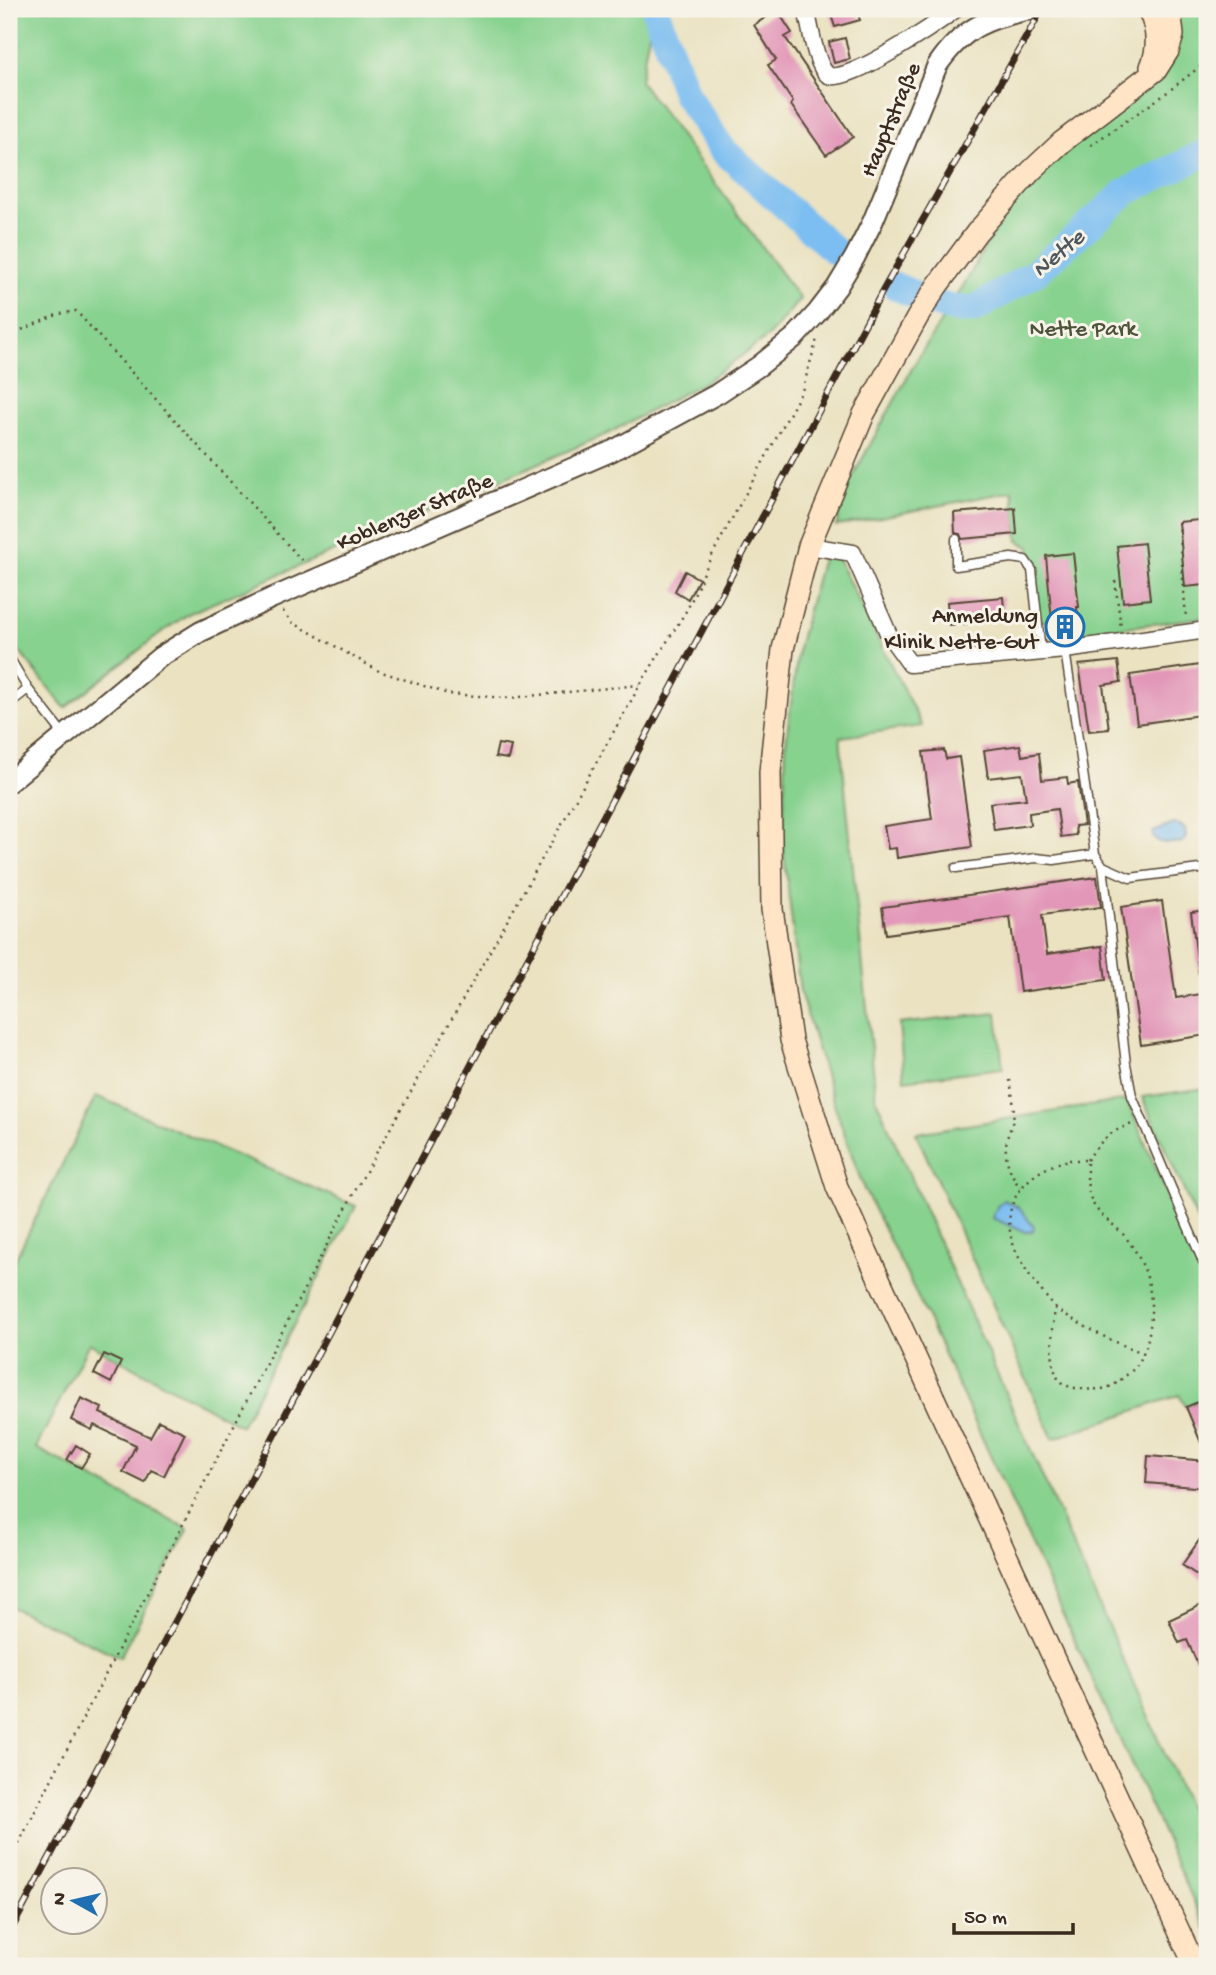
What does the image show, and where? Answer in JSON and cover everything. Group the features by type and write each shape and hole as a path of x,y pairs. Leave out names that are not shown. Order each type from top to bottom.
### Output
{"main road":[{"path":"1141,83 1152,65 1157,49 1153,18 1148,9"},
{"path":"1170,9 1173,35 1168,51 1156,70 1062,142 1031,171 977,232 917,318 864,414 809,546 783,649 770,772 772,909 792,1040 837,1187 1195,1966"}],"street":[{"path":"806,9 819,62 827,74 834,77 852,72 882,57 917,37 956,9"},
{"name":"Hauptstraße","path":"837,287 873,221 937,66 948,50 960,38 998,12 1034,9"},
{"name":"Koblenzer Straße","path":"9,782 160,657 200,632 612,451 717,394 759,366 795,337 837,287"},
{"path":"809,546 853,553 889,635 910,664 1065,650 1207,630"}],"lane":[{"path":"956,539 956,566 1012,558 1025,560 1032,570 1041,652"},
{"path":"1065,650 1095,854 1103,866 1132,1096 1207,1271"},
{"path":"9,657 28,688 64,735"},
{"path":"9,705 28,688"},
{"path":"956,868 1095,854"},
{"path":"1103,866 1130,877 1207,868"}],"path":[{"path":"1088,147 1161,97 1207,61"},
{"path":"9,333 59,314 76,311 318,579"},
{"path":"9,1862 351,1198 640,685 688,608 712,557 802,391 818,337 817,313"},
{"path":"1179,522 1187,633"},
{"path":"1115,581 1122,642"},
{"path":"282,610 292,622 379,671 448,694 509,698 640,685"},
{"path":"1010,1080 1013,1114 1006,1150 1008,1169 1020,1188"},
{"path":"1055,1308 1052,1331 1054,1364 1058,1379 1063,1384 1086,1389 1103,1389 1113,1386 1135,1368 1144,1353 1152,1316 1146,1272 1123,1234 1095,1206 1086,1185 1087,1160 1103,1139 1115,1130 1143,1120"},
{"path":"1087,1160 1051,1164 1020,1188 1010,1217 1015,1249 1029,1275 1055,1308 1090,1331 1144,1353"}],"green space":[{"path":"9,9 642,9 650,28 640,81 800,299 769,336 705,382 607,434 190,613 65,708 9,639"},
{"name":"Nette Park","path":"1175,9 1207,9 1207,617 1079,633 1078,617 1050,622 1038,621 1030,547 1018,541 1013,491 836,526 848,485 915,363 968,278 1013,197 1160,73"},
{"path":"836,556 922,726 840,737 876,1099 1207,1850 1207,1930 914,1289 864,1189 835,1107 800,992 783,845 786,741 799,644 822,558"},
{"path":"997,1013 1003,1068 904,1080 899,1024"},
{"path":"1207,1088 1207,1242 1142,1097"},
{"path":"96,1096 356,1206 241,1426 89,1343 36,1448 188,1529 120,1657 9,1606 9,1272"},
{"path":"1127,1100 1207,1289 1207,1398 1186,1407 1179,1395 1053,1439 916,1133"}],"water":[{"path":"1174,824 1185,829 1186,837 1183,842 1163,843 1153,837 1153,832"},
{"path":"1004,1200 1018,1207 1034,1227 1033,1231 1025,1232 992,1218 998,1205"}],"building":[{"path":"829,9 856,9 860,20 835,27"},
{"path":"777,10 792,33 785,37 853,137 826,155 791,105 793,102 768,65 776,60 754,25"},
{"path":"845,38 850,59 834,63 829,42"},
{"path":"1015,508 1017,534 962,539 960,534 955,533 954,513"},
{"path":"1199,520 1205,585 1185,587 1179,522"},
{"path":"1144,543 1150,599 1123,602 1117,546"},
{"path":"1073,553 1079,633 1052,637 1046,556"},
{"path":"685,571 699,579 688,599 675,591"},
{"path":"1003,597 1005,620 949,625 947,602"},
{"path":"1118,661 1121,682 1103,685 1109,729 1089,731 1079,665"},
{"path":"1207,664 1207,714 1137,724 1130,675"},
{"path":"498,744 511,746 508,759 495,757"},
{"path":"1020,745 1022,756 1039,753 1042,780 1067,777 1068,784 1078,782 1084,825 1075,826 1076,835 1061,837 1057,809 1029,813 1030,825 994,830 990,803 1026,799 1022,774 988,778 984,750"},
{"path":"944,750 946,759 959,757 972,847 897,858 896,848 888,849 884,826 932,819 923,752"},
{"path":"1097,877 1101,907 1042,915 1047,954 1102,946 1106,980 1020,992 1010,917 886,934 882,907"},
{"path":"1162,901 1176,998 1207,993 1207,1035 1141,1045 1121,907"},
{"path":"1207,910 1207,973 1199,974 1191,912"},
{"path":"104,1354 121,1362 111,1383 94,1374"},
{"path":"81,1398 102,1408 100,1413 150,1437 159,1421 185,1433 164,1476 151,1470 145,1483 123,1472 136,1445 94,1425 92,1430 71,1420"},
{"path":"1207,1398 1207,1457 1186,1407"},
{"path":"76,1445 90,1454 81,1468 67,1460"},
{"path":"1148,1456 1207,1461 1207,1488 1146,1483"},
{"path":"1207,1529 1207,1582 1182,1565"},
{"path":"1207,1602 1207,1685 1187,1640 1179,1643 1169,1620"}],"waterway":[{"name":"Nette","path":"655,9 686,95 723,150 835,251"},
{"name":"Nette","path":"897,287 955,309 975,309 1036,272 1126,192 1207,152"}],"railway":[{"path":"9,1934 881,294 1042,9"}],"place":[{"name":"Anmeldung Klinik Nette-Gut","path":"1065,627"}]}
